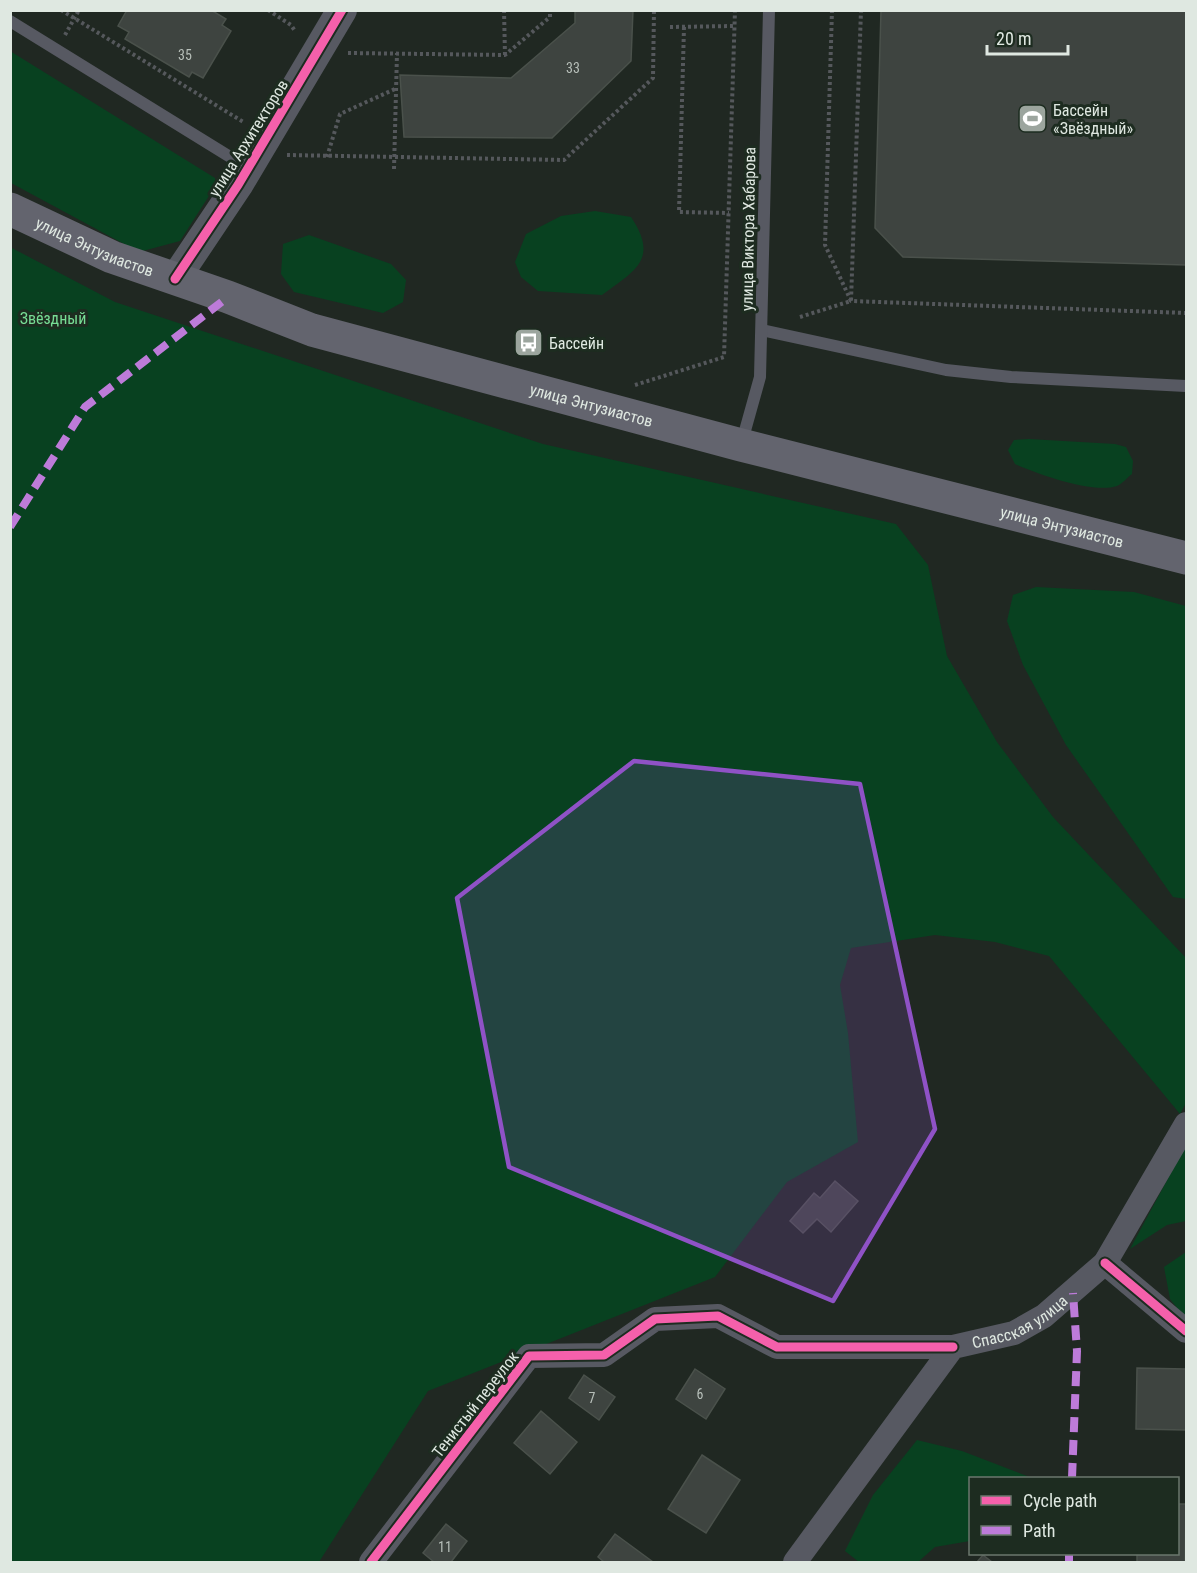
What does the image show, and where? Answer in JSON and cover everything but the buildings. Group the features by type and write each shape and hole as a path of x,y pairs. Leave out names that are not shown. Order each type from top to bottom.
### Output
{"main road":[{"name":"улица Энтузиастов","path":"10,209 112,257 312,330 741,445 1186,558"}],"street":[{"name":"улица Архитекторов","path":"175,279 248,168 342,10"},
{"name":"Спасская улица","path":"795,1563 953,1347 1014,1333 1044,1316 1105,1263 1186,1124"},
{"path":"1105,1263 1186,1331"},
{"name":"Тенистый переулок","path":"371,1563 529,1356 604,1355 655,1319 718,1316 777,1347 953,1347"}],"lane":[{"name":"улица Виктора Хабарова","path":"741,445 760,377 769,10"},
{"path":"10,21 248,168"},
{"path":"762,330 946,370 1011,377 1186,386"}],"path":[{"path":"61,10 250,126 277,155 394,159 564,160 653,78 654,10"},
{"path":"504,10 505,55"},
{"path":"394,169 397,53 505,55 550,17 550,10"},
{"path":"631,386 724,357 735,10"},
{"path":"832,10 825,245 852,301"},
{"path":"852,301 861,10"},
{"path":"670,27 735,26"},
{"path":"684,27 679,212 729,213"},
{"path":"327,157 340,114 395,88"},
{"path":"762,330 852,301 1186,313"}],"highlighted area":[{"path":"634,761 860,784 935,1129 833,1301 509,1167 457,898"}],"green space":[{"path":"10,51 215,178 216,185 180,241 139,252 11,183"},
{"path":"595,211 631,217 643,243 643,254 634,270 602,295 538,291 521,277 515,262 526,234 561,216"},
{"path":"309,235 391,264 406,280 403,302 383,313 294,292 281,274 283,244"},
{"name":"Звёздный","path":"10,247 115,302 543,444 896,524 928,565 947,656 997,742 1053,817 1186,958 1186,1103 1180,1114 1049,956 995,942 935,935 851,948 840,985 848,1033 858,1142 787,1182 715,1277 428,1391 319,1562 11,1562"},
{"path":"1014,440 1115,444 1126,447 1133,461 1132,474 1119,485 1107,488 1066,482 1037,473 1015,464 1008,450"},
{"path":"1036,587 1134,592 1186,606 1186,899 1173,897 1066,745 1023,665 1007,621 1013,595"},
{"path":"1186,1145 1186,1221 1167,1225 1130,1249"},
{"path":"1186,1252 1186,1319 1170,1299 1164,1267"},
{"path":"917,1440 962,1451 1029,1477 969,1477 969,1541 935,1547 918,1562 859,1562 845,1551 873,1495"}],"marked path":[{"path":"10,527 85,407 228,297"},
{"path":"1072,1477 1077,1351 1073,1293"},
{"path":"1069,1555 1069,1562"}],"cycle path":[{"path":"175,279 238,185 342,10"},
{"path":"1105,1263 1186,1331"},
{"path":"371,1562 529,1356 604,1355 655,1319 718,1316 777,1347 953,1347"}],"place":[{"name":"Бассейн «Звёздный»","path":"1032,119"},
{"name":"Бассейн","path":"528,343"}]}
